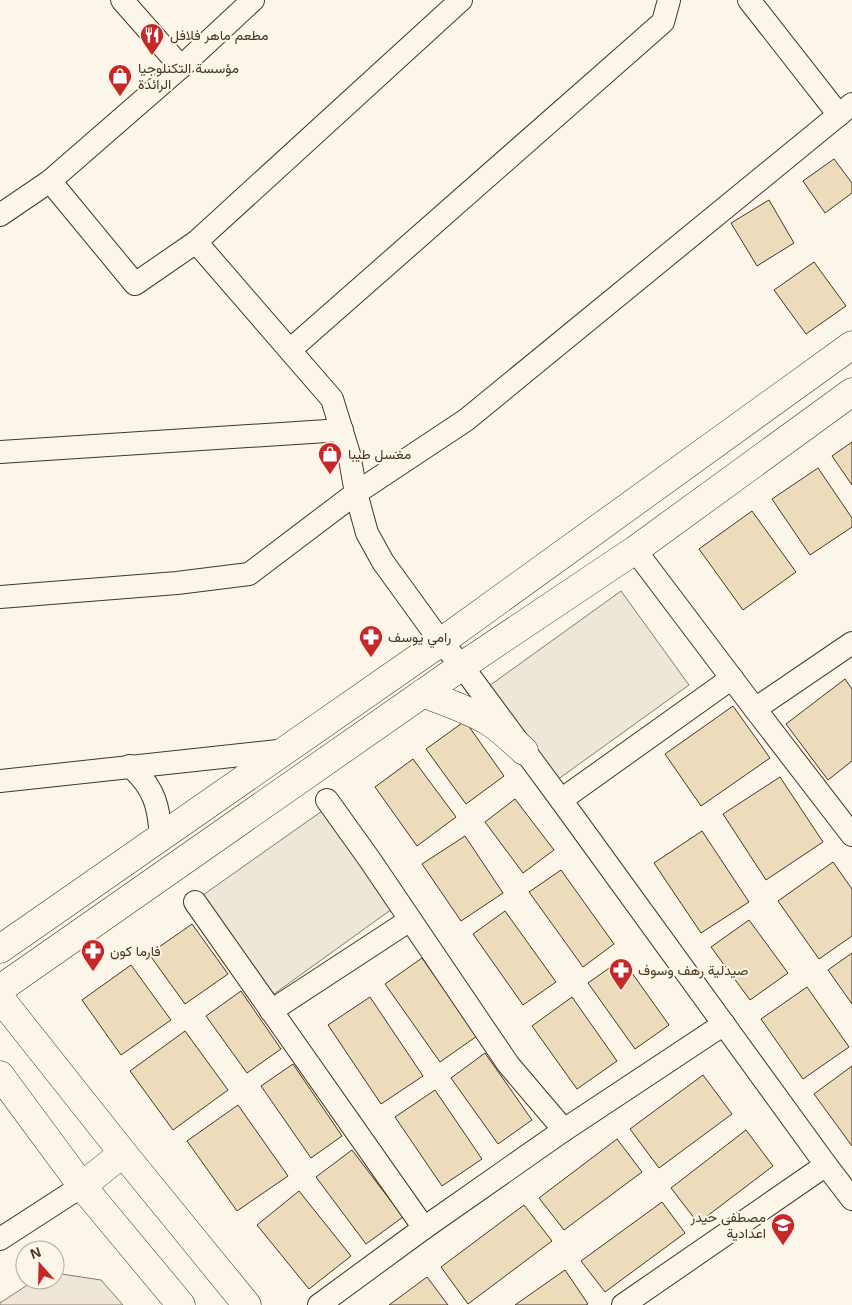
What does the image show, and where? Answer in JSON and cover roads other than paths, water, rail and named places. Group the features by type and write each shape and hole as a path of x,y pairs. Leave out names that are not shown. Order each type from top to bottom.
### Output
{"main road":[{"path":"0,950 441,642 852,345"},
{"path":"0,989 462,666 635,550 852,392"},
{"path":"423,693 489,722 524,751"},
{"path":"0,998 247,1305"},
{"path":"0,1075 82,1186 181,1305"},
{"path":"82,1186 123,1153"}],"street":[{"path":"122,0 181,67"},
{"path":"50,181 135,284 196,242 461,0"},
{"path":"290,350 663,22 669,0"},
{"path":"0,597 177,583 249,574 356,493 466,420 845,110 749,0"},
{"path":"0,215 50,181 181,67 248,1"},
{"path":"196,242 332,399 349,454 356,493 367,533 383,562 561,800 852,1199"},
{"path":"0,452 342,430"},
{"path":"635,550 852,835"},
{"path":"755,709 852,642"},
{"path":"561,800 732,678"},
{"path":"0,781 287,750"},
{"path":"130,766 140,774 154,795 159,813 161,838"},
{"path":"327,800 508,1064 564,1130"},
{"path":"195,902 424,1228"},
{"path":"272,1011 410,920"},
{"path":"319,1305 424,1228 564,1130 724,1024"},
{"path":"623,1305 826,1165"},
{"path":"0,1239 82,1186"}],"place":[{"name":"مطعم ماهر فلافل","path":"152,56"},
{"name":"مؤسسة التكنلوجيا الرائدة","path":"120,97"},
{"name":"مغسل طيبا","path":"330,475"},
{"name":"رامي يوسف","path":"371,658"},
{"name":"فارما كون","path":"93,972"},
{"name":"صيدلية رهف وسوف","path":"621,991"},
{"name":"مصطفى حيدر اعدادية","path":"783,1246"}]}
